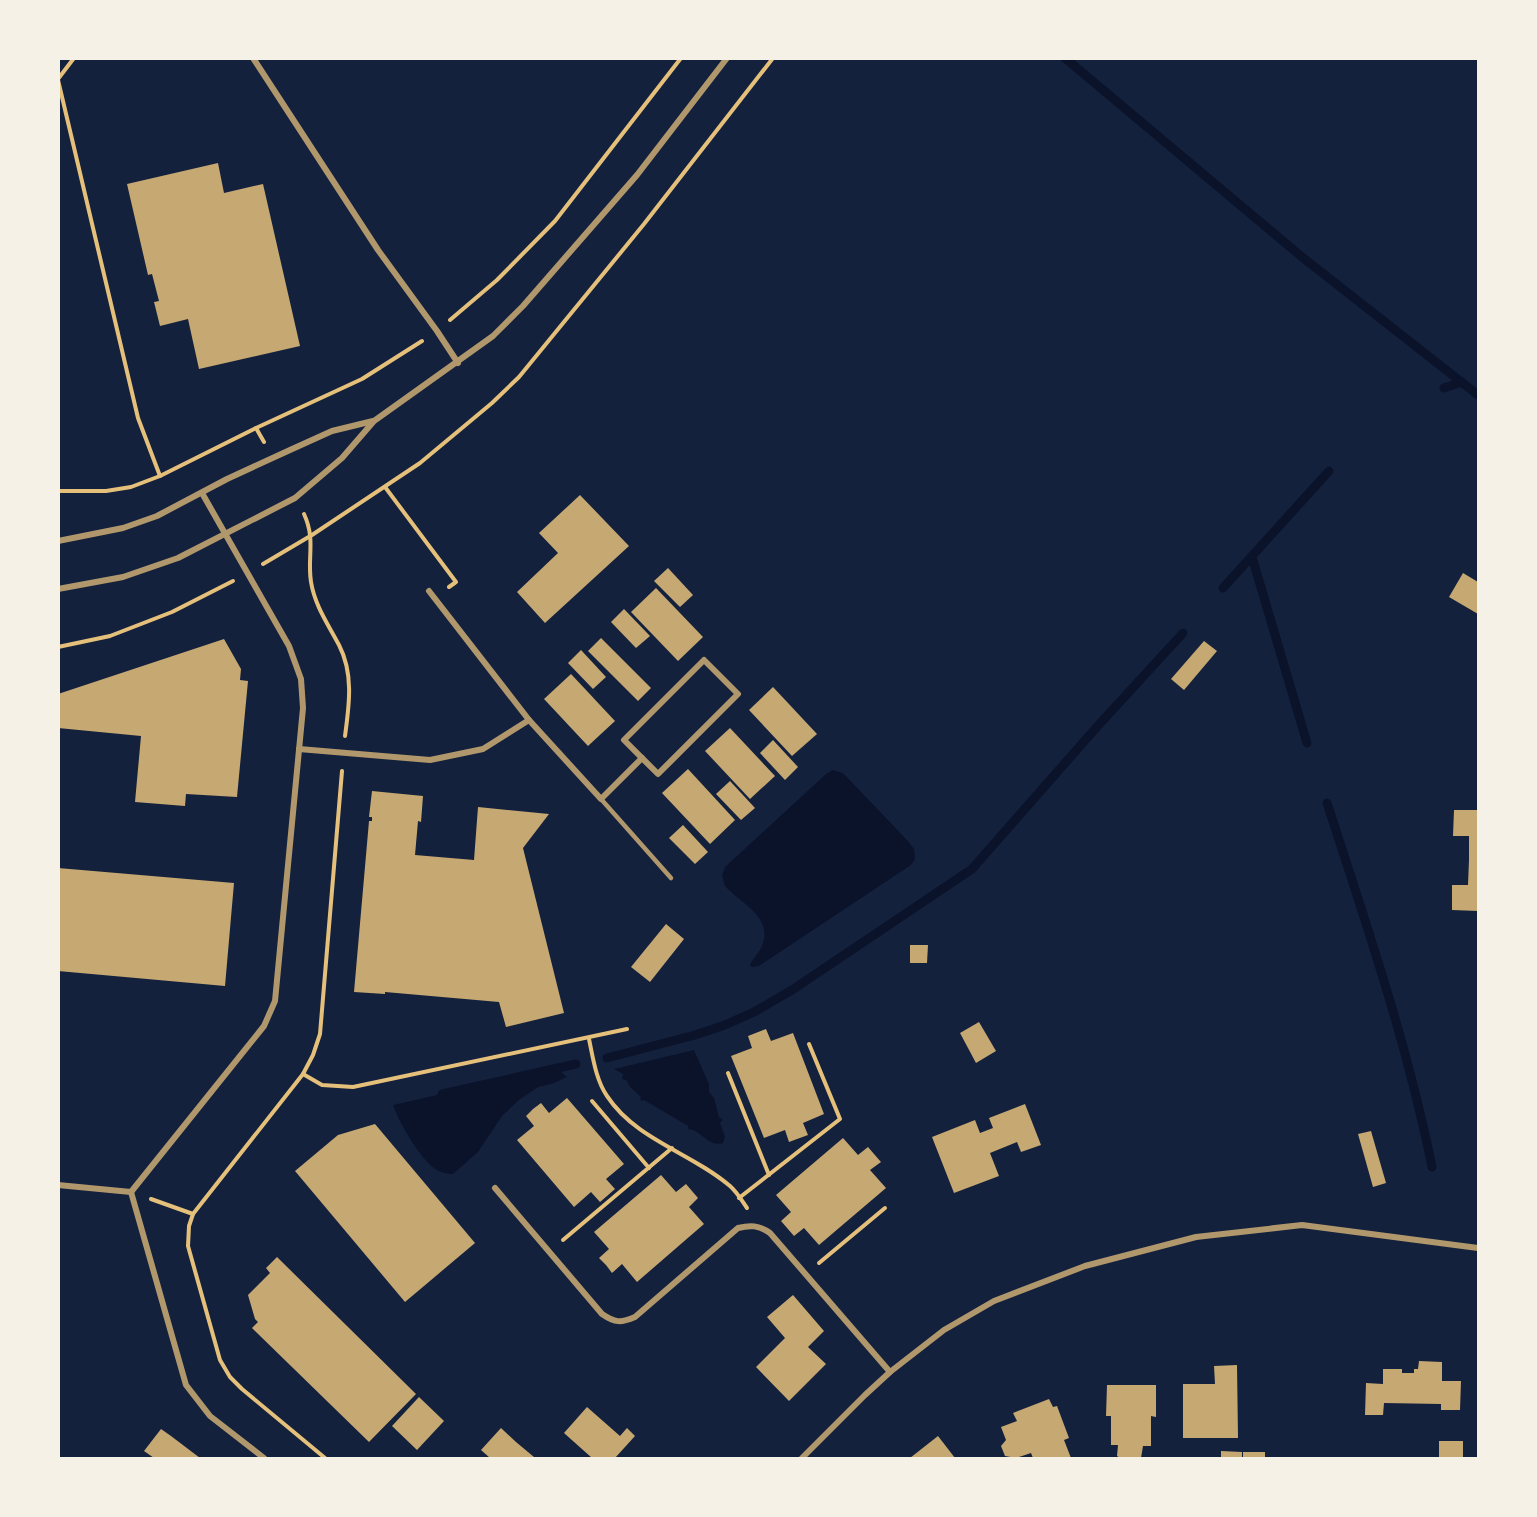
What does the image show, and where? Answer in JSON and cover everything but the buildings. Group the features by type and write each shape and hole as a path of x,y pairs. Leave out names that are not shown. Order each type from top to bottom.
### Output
{"street":[{"path":"253,58 378,250 458,363"},
{"path":"58,589 123,577 178,558 295,498 342,458 374,421 493,336 581,241 657,150 727,58"},
{"path":"58,541 123,528 157,516 227,479 332,431 374,421"},
{"path":"131,1192 264,1026 275,1001 303,708 301,679 289,646 202,493"},
{"path":"429,591 529,720 601,799 642,758"},
{"path":"704,660 738,694 658,774 642,758 624,740 704,660"},
{"path":"299,749 429,760 483,749 529,720"},
{"path":"58,1185 131,1192"},
{"path":"495,1188 602,1314 612,1321 623,1322 635,1317 738,1228 760,1227 770,1233 890,1372"},
{"path":"131,1192 186,1385 210,1416 264,1458"},
{"path":"802,1458 890,1372 944,1330 994,1301 1085,1266 1196,1237 1302,1225 1479,1248"}],"lane":[{"path":"601,799 671,878"}],"path":[{"path":"74,58 58,80 138,418 160,476"},
{"path":"58,491 106,491 130,487 160,476 362,379 437,331 497,280 555,221 681,58"},
{"path":"58,647 110,636 172,612 248,573 312,535 420,463 492,403 519,377 644,224 773,58"},
{"path":"384,487 456,582 434,598"},
{"path":"303,1074 322,1085 352,1087 589,1039 627,1029"},
{"path":"589,1039 598,1079 606,1095 620,1113 632,1123 712,1172 732,1188 760,1227"},
{"path":"740,1198 840,1119 809,1044"},
{"path":"728,1073 769,1175"},
{"path":"592,1101 649,1168"},
{"path":"549,1252 672,1148"},
{"path":"805,1274 885,1208"},
{"path":"193,1214 189,1226 188,1246 220,1360 230,1377 242,1389 325,1458"}],"water":[{"path":"833,770 843,773 907,840 914,849 915,859 911,865 759,966 752,967 750,965 761,948 764,928 755,912 725,886 722,875 725,867"},
{"path":"694,1050 709,1084 709,1092 714,1098 719,1117 723,1120 720,1123 725,1137 723,1143 709,1141 697,1132 688,1129 688,1126 644,1100 642,1101 626,1080 622,1079 623,1074 614,1069"},
{"path":"557,1068 567,1077 538,1087 519,1100 502,1116 478,1152 453,1174 444,1173 429,1164 405,1130 393,1105"}],"waterway":[{"path":"1065,58 1302,257 1478,395"},
{"path":"1444,388 1462,382"},
{"path":"1223,588 1329,471"},
{"path":"1252,557 1307,743"},
{"path":"607,1058 695,1035 754,1012 792,990 972,869 1183,633"},
{"path":"1327,803 1398,1029 1432,1167"},
{"path":"442,1094 576,1064"}]}
